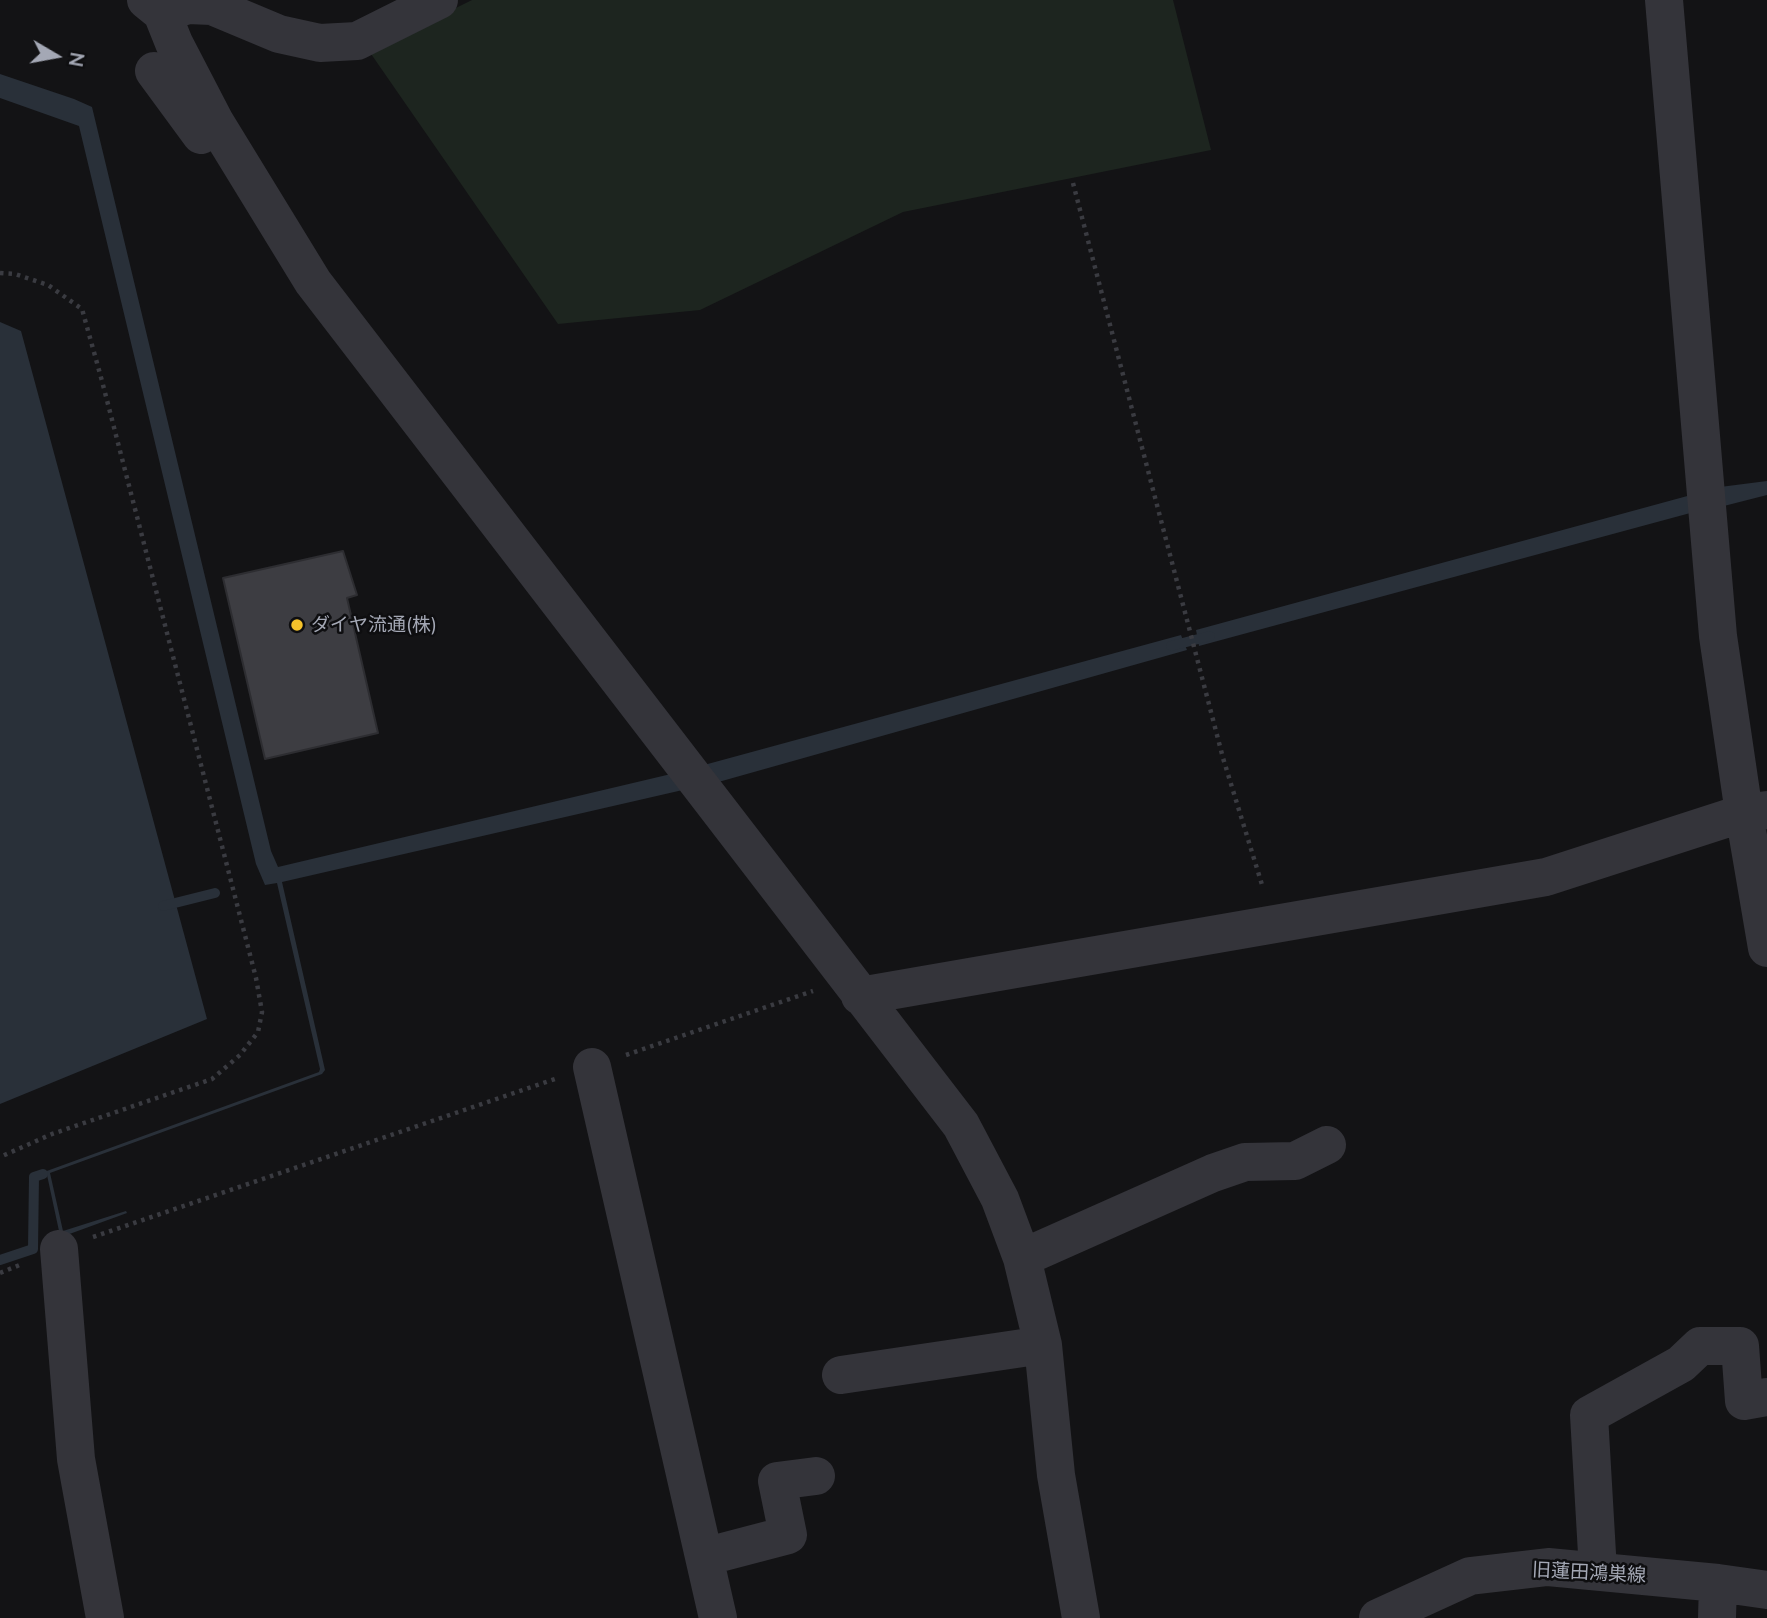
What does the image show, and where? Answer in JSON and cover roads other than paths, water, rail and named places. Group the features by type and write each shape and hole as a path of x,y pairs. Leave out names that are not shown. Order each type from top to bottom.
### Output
{"street":[{"path":"439,0 357,41 320,43 279,34 212,6 154,7 215,122 313,282 961,1125 1000,1199 1022,1258 1044,1345 1056,1475 1080,1618"},
{"path":"1664,0 1718,636 1755,811 1767,948"},
{"path":"154,71 201,135 245,172"},
{"path":"853,987 1274,925 1546,877 1755,811"},
{"path":"592,1067 718,1618"},
{"path":"1022,1258 1213,1173 1245,1162 1295,1161 1326,1145"},
{"path":"59,1249 76,1459 105,1618"},
{"path":"841,1375 1044,1345"},
{"path":"1598,1571 1589,1415 1681,1364 1700,1346 1740,1346 1744,1401 1767,1397"},
{"path":"704,1557 788,1535 777,1480 816,1476"},
{"name":"旧蓮田鴻巣線","path":"1378,1618 1470,1576 1548,1567 1598,1571 1718,1601 1767,1590"}],"waterway":[{"path":"1171,646 1210,636"},
{"path":"163,906 215,893"},
{"path":"0,1260 33,1249 34,1177 43,1174"}],"place":[{"name":"ダイヤ流通(株)","path":"297,625"}]}
